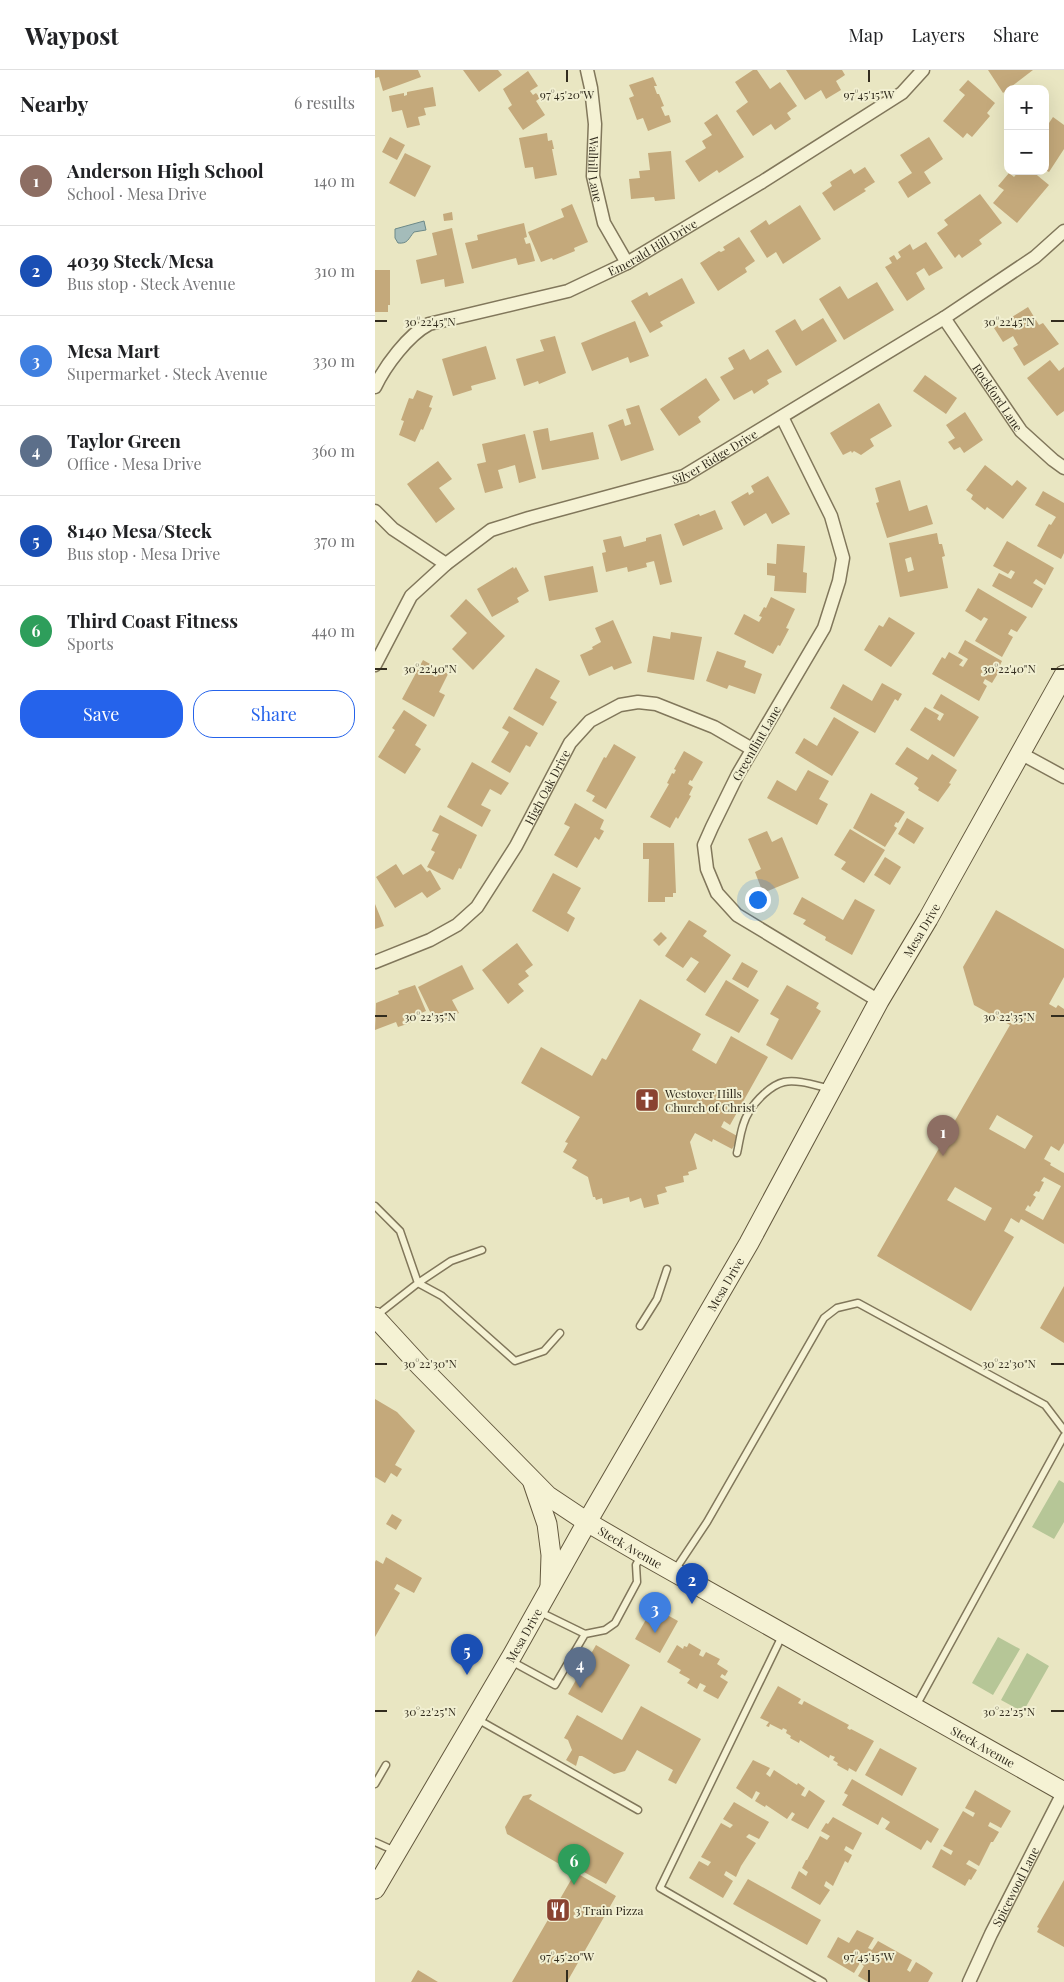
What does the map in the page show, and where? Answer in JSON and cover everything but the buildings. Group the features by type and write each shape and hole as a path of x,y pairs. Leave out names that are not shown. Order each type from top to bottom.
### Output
{"street":[{"name":"Walhill Lane","path":"587,70 595,124 593,176 604,223 627,263"},
{"name":"Emerald Hill Drive","path":"377,379 417,330 429,324 568,291 627,263 763,182 902,93 923,70"},
{"name":"Silver Ridge Drive","path":"375,665 411,596 446,564 491,530 684,476 944,318 1035,257 1064,231"},
{"name":"Rockford Lane","path":"944,318 1021,431 1064,468"},
{"name":"Greenflint Lane","path":"782,417 831,516 843,558 839,580 824,628 752,749 722,804 704,845 707,869 717,893 737,915 879,1001"},
{"path":"375,511 393,529 446,564"},
{"name":"Mesa Drive","path":"375,1888 510,1660 587,1522 749,1243 879,1001 929,919 1064,675"},
{"name":"High Oak Drive","path":"375,962 430,940 457,925 477,907 516,846 570,743 589,721 620,705 638,702 656,704 714,727 752,749"},
{"path":"1020,754 1064,776"},
{"name":"Steck Avenue","path":"375,1317 420,1366 548,1496 587,1522 642,1554 1064,1791"},
{"path":"533,1482 548,1531 551,1555 550,1589"},
{"name":"Spicewood Lane","path":"969,1982 991,1934 1064,1791"}],"lane":[{"path":"737,1153 744,1123 749,1112 766,1092 786,1082 832,1089"},
{"path":"375,1206 400,1231 418,1283 443,1296 515,1360 544,1351 560,1333"},
{"path":"375,1317 418,1283 451,1261 482,1250"},
{"path":"640,1326 657,1299 667,1269"},
{"path":"674,1571 707,1522 824,1318 837,1308 858,1303 1045,1405 1064,1430"},
{"path":"915,1708 1064,1436"},
{"path":"538,1611 585,1634 605,1630 615,1623 637,1582 636,1566 642,1554"},
{"path":"783,1633 660,1888 823,1982"},
{"path":"510,1660 555,1685 585,1634"},
{"path":"475,1718 638,1810"},
{"path":"375,1784 386,1765"},
{"path":"375,1842 396,1852"}],"green space":[{"path":"1059,1480 1064,1483 1064,1522 1054,1539 1032,1527"},
{"path":"998,1637 1020,1649 993,1695 972,1683"},
{"path":"1027,1653 1049,1666 1023,1712 1001,1700"}],"water":[{"path":"424,221 426,230 414,232 406,242 398,243 395,238 395,229"}],"place":[{"name":"Westover Hills Church of Christ","path":"647,1100"},
{"name":"Anderson High School","path":"943,1156"},
{"name":"4039 Steck/Mesa","path":"692,1604"},
{"name":"Mesa Mart","path":"655,1633"},
{"name":"8140 Mesa/Steck","path":"467,1675"},
{"name":"Taylor Green","path":"580,1688"},
{"name":"Third Coast Fitness","path":"574,1885"},
{"name":"3 Train Pizza","path":"558,1910"}]}
